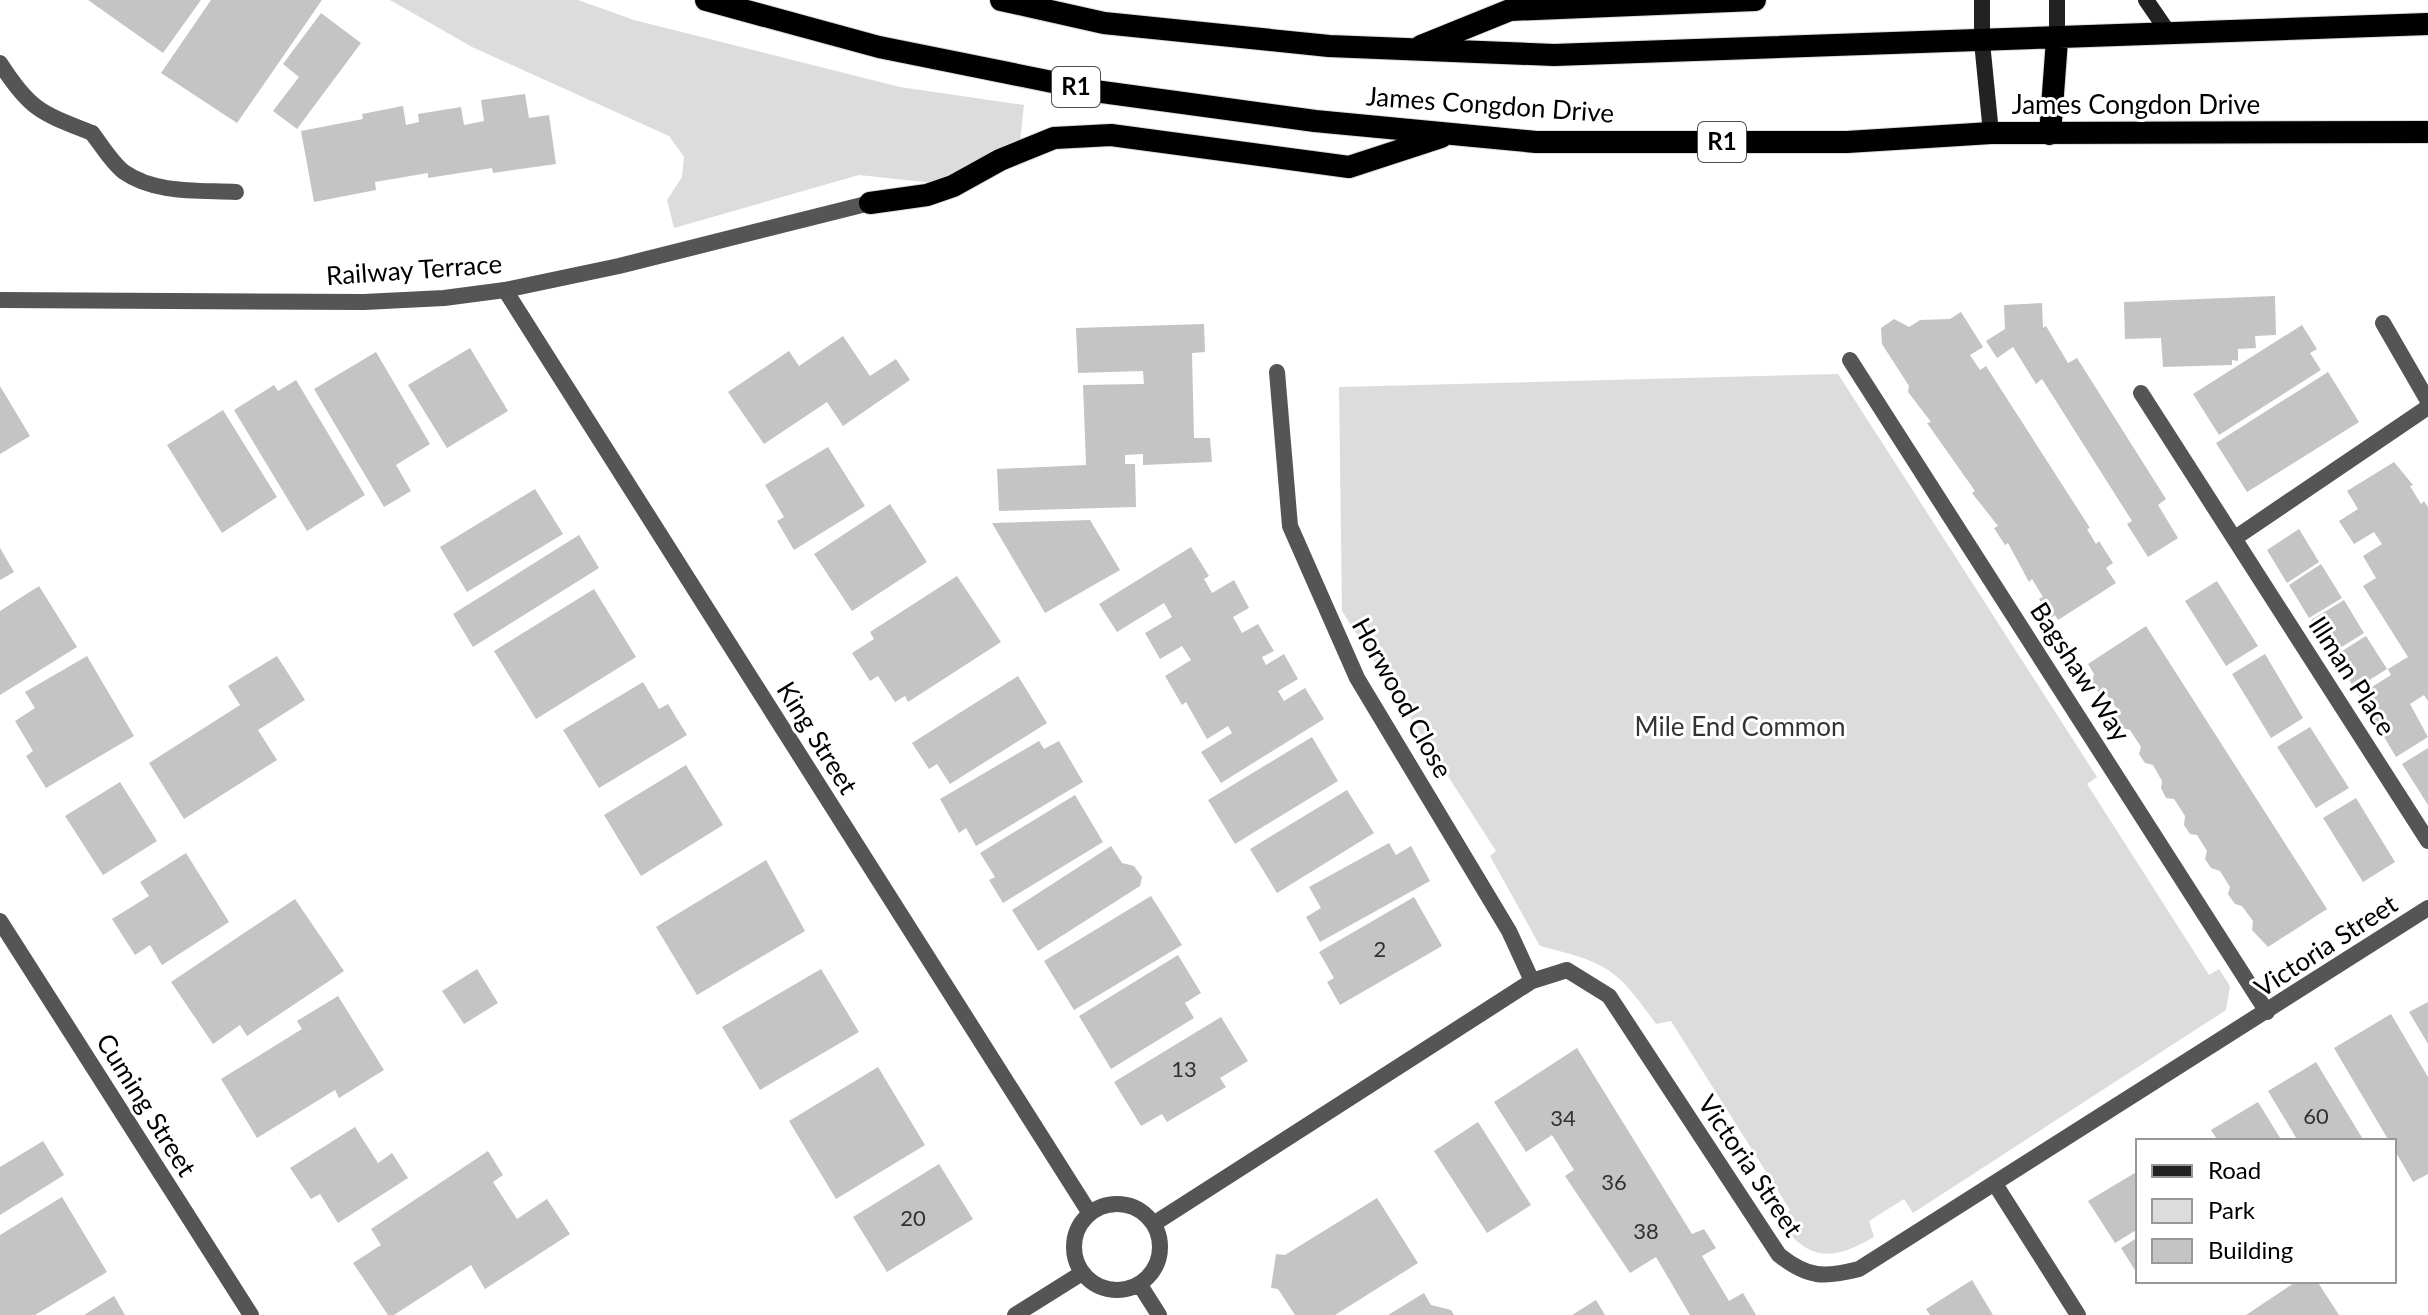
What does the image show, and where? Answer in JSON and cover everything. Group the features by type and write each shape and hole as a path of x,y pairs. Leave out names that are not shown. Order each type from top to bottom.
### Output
{"highway":[{"name":"James Congdon Drive","path":"706,0 879,47 1102,92 1315,121 1536,142 1847,142 1991,133 2428,132"},
{"name":"James Congdon Drive","path":"1001,0 1104,23 1329,46 1554,55 2057,40 2168,32 2428,24"},
{"path":"1412,49 1510,10 1755,0"},
{"path":"2050,134 2057,40"},
{"path":"870,203 927,195 953,186 1031,146 1079,134 1111,135 1349,167 1454,133"}],"main road":[{"path":"1982,0 1982,42 1991,133"},
{"path":"2057,0 2057,40"},
{"path":"2146,0 2168,32"}],"street":[{"path":"0,63 28,103 43,114 92,133 122,171 138,180 154,186 236,192"},
{"name":"Railway Terrace","path":"0,300 364,302 444,298 505,290 619,266 870,203"},
{"name":"King Street","path":"505,290 1089,1212"},
{"path":"2383,323 2428,401"},
{"name":"Bagshaw Way","path":"1850,360 2267,1012"},
{"name":"Horwood Close","path":"1277,372 1290,526 1357,678 1509,931 1532,981"},
{"name":"Illman Place","path":"2141,393 2428,841"},
{"path":"2235,538 2428,407"},
{"name":"Victoria Street","path":"1155,1223 1532,981 1567,970 1609,996 1779,1255 1800,1271 1832,1276 1859,1269 2428,908"},
{"name":"Cuming Street","path":"0,921 251,1315"},
{"path":"1995,1184 2078,1315"},
{"path":"1112,1203 1132,1205 1155,1223 1161,1242 1156,1268 1140,1285 1122,1291 1098,1287 1082,1273 1074,1258 1075,1233 1089,1212 1112,1203"},
{"path":"1015,1315 1082,1273"},
{"path":"1140,1285 1159,1315"}],"green space":[{"path":"390,0 578,0 634,20 900,87 1024,105 1020,142 943,184 859,175 674,228 667,200 682,177 684,157 669,136 472,47"},
{"name":"Mile End Common","path":"1838,374 2097,777 2087,784 2209,975 2219,969 2230,986 2226,1010 1913,1213 1904,1199 1869,1221 1874,1237 1846,1250 1822,1253 1801,1244 1780,1221 1790,1210 1671,1021 1656,1024 1630,990 1596,963 1540,946 1490,856 1496,851 1342,611 1339,387"}],"building":[{"path":"88,0 201,0 163,53"},
{"path":"211,0 322,0 237,123 161,73"},
{"path":"321,13 361,43 297,129 273,111 299,77 283,64"},
{"path":"525,94 529,118 549,115 556,164 493,173 492,168 428,178 428,173 375,182 376,190 314,202 301,131 363,119 362,114 403,106 406,125 419,122 418,114 461,107 464,125 484,121 481,100"},
{"path":"2275,296 2276,335 2255,336 2256,348 2238,349 2238,361 2232,360 2232,365 2163,367 2161,338 2125,339 2124,302"},
{"path":"2042,303 2043,328 2046,326 2068,363 2077,358 2166,499 2158,505 2178,538 2148,557 2127,524 2132,521 2042,379 2036,384 2013,347 1997,358 1986,341 2005,329 2004,305"},
{"path":"1961,312 1983,347 1970,355 1980,370 1986,366 2090,528 2087,529 2096,544 2099,541 2113,563 2106,568 2116,583 2058,620 2055,615 2051,618 2039,599 2043,597 2032,579 2029,582 2008,543 2005,545 1994,528 1998,526 1972,493 1975,491 1927,423 1931,422 1908,392 1909,386 1882,344 1881,328 1894,319 1909,327 1920,320 1950,319"},
{"path":"1204,324 1205,352 1192,353 1194,438 1210,438 1212,462 1143,465 1143,454 1125,455 1125,464 1135,464 1136,507 999,511 997,469 1086,465 1083,385 1144,384 1143,371 1078,373 1076,328"},
{"path":"2302,325 2317,349 2310,353 2321,370 2219,435 2193,394"},
{"path":"843,336 870,376 896,359 910,380 843,426 827,402 764,444 728,392 789,351 799,366"},
{"path":"470,348 508,411 447,448 408,385"},
{"path":"376,352 430,444 396,465 411,491 384,507 314,389"},
{"path":"2328,372 2359,422 2247,492 2216,443"},
{"path":"296,380 365,495 307,531 234,410 274,385 278,391"},
{"path":"0,386 30,436 0,454"},
{"path":"223,410 277,497 222,533 167,445"},
{"path":"828,447 865,506 794,550 777,521 784,517 765,485"},
{"path":"2394,462 2413,485 2410,486 2421,504 2424,501 2428,507 2428,701 2424,695 2410,704 2428,737 2396,757 2359,695 2391,675 2388,669 2408,657 2363,586 2376,578 2363,556 2382,544 2374,532 2354,544 2339,521 2358,509 2347,491"},
{"path":"535,489 563,534 467,592 440,547"},
{"path":"890,504 927,562 852,611 814,554"},
{"path":"1090,520 1120,570 1045,613 992,523"},
{"path":"2299,529 2319,562 2287,583 2267,550"},
{"path":"579,535 599,568 473,647 453,614"},
{"path":"1191,547 1209,576 1204,579 1212,593 1234,580 1249,608 1233,617 1242,633 1258,624 1274,651 1262,657 1266,665 1284,654 1298,679 1278,691 1284,701 1305,688 1324,719 1221,783 1201,752 1232,733 1228,726 1207,739 1186,702 1182,705 1165,676 1191,660 1182,646 1160,659 1145,633 1172,617 1164,603 1117,632 1099,604"},
{"path":"0,548 14,572 0,580"},
{"path":"2321,564 2342,598 2309,618 2289,585"},
{"path":"957,576 1001,642 908,702 905,696 895,702 878,676 870,681 852,653 874,639 870,632"},
{"path":"2217,581 2258,646 2226,666 2185,601"},
{"path":"39,586 77,647 0,695 0,611"},
{"path":"594,589 636,657 536,719 494,651"},
{"path":"2344,600 2364,633 2332,653 2311,620"},
{"path":"2146,626 2327,909 2268,947 2252,930 2253,921 2242,906 2235,904 2228,894 2230,887 2220,871 2211,868 2205,859 2207,851 2197,835 2190,834 2184,825 2185,816 2174,799 2166,798 2161,788 2162,781 2153,765 2145,763 2139,754 2141,747 2130,730 2122,728 2115,718 2117,709 2107,695 2098,692 2092,683 2094,674 2088,664"},
{"path":"2366,636 2387,669 2355,689 2334,656"},
{"path":"2265,654 2303,718 2271,738 2232,674"},
{"path":"87,656 134,736 46,788 26,756 33,751 15,721 35,708 25,692"},
{"path":"277,656 305,700 258,730 277,760 184,819 149,763 240,705 228,686"},
{"path":"1018,676 1047,723 950,784 937,764 929,769 912,743"},
{"path":"643,682 659,709 668,704 687,735 599,788 563,730"},
{"path":"2310,727 2349,788 2316,808 2277,747"},
{"path":"1312,737 1338,781 1235,844 1208,800"},
{"path":"1039,741 1044,749 1059,741 1083,782 976,846 966,828 959,833 940,799"},
{"path":"2428,748 2428,805 2402,764"},
{"path":"686,765 723,825 641,876 604,815"},
{"path":"120,782 157,841 103,875 65,816"},
{"path":"1347,790 1374,833 1277,893 1250,849"},
{"path":"1075,795 1103,842 1003,903 989,880 995,877 980,853"},
{"path":"2356,798 2395,862 2363,882 2323,818"},
{"path":"1389,843 1396,855 1411,846 1430,881 1320,942 1306,917 1321,908 1309,887"},
{"path":"1111,846 1122,863 1134,866 1142,877 1140,886 1038,951 1012,910"},
{"path":"186,853 229,922 162,965 150,945 135,955 112,919 149,896 140,882"},
{"path":"766,860 805,931 697,995 656,927"},
{"path":"1151,896 1182,945 1074,1010 1044,961"},
{"path":"1414,897 1442,946 1340,1005 1327,982 1334,978 1319,952"},
{"path":"295,899 344,971 247,1036 240,1025 213,1044 171,982"},
{"path":"1178,955 1201,993 1185,1003 1194,1018 1111,1069 1079,1016"},
{"path":"477,969 498,1003 464,1024 442,991"},
{"path":"821,969 859,1032 760,1090 722,1027"},
{"path":"338,996 384,1070 339,1098 335,1090 257,1138 221,1079 302,1029 297,1021"},
{"path":"2428,1002 2428,1044 2409,1012"},
{"path":"2391,1014 2428,1077 2428,1174 2413,1182 2396,1152 2396,1139 2388,1139 2334,1048"},
{"path":"1221,1017 1248,1061 1220,1078 1226,1087 1167,1122 1162,1114 1141,1126 1114,1082"},
{"path":"1577,1048 1692,1234 1704,1229 1716,1248 1702,1256 1729,1301 1743,1293 1756,1315 1690,1315 1656,1257 1630,1273 1565,1176 1574,1170 1552,1135 1526,1152 1494,1102"},
{"path":"2316,1062 2363,1139 2297,1139 2268,1091"},
{"path":"878,1067 925,1145 836,1199 789,1121"},
{"path":"2258,1102 2281,1139 2217,1139 2211,1130"},
{"path":"1478,1122 1531,1205 1487,1233 1434,1151"},
{"path":"355,1127 378,1163 392,1153 408,1178 338,1223 320,1194 311,1199 290,1168"},
{"path":"43,1141 64,1175 0,1215 0,1167"},
{"path":"488,1151 503,1175 493,1182 517,1219 547,1199 570,1234 485,1289 471,1265 394,1315 388,1315 353,1263 381,1245 371,1229"},
{"path":"939,1164 973,1219 887,1272 853,1217"},
{"path":"2136,1172 2136,1230 2115,1243 2088,1201"},
{"path":"62,1197 107,1272 35,1315 0,1315 0,1235"},
{"path":"1377,1198 1418,1263 1335,1315 1295,1315 1278,1289 1271,1288 1276,1254 1285,1255"},
{"path":"2136,1238 2136,1272 2121,1248"},
{"path":"1972,1280 1993,1315 1930,1315 1926,1309"},
{"path":"2294,1283 2318,1283 2339,1315 2246,1315"},
{"path":"1424,1293 1431,1305 1451,1310 1454,1315 1388,1315"},
{"path":"114,1296 125,1315 84,1315"},
{"path":"1596,1300 1605,1315 1572,1315"}]}
